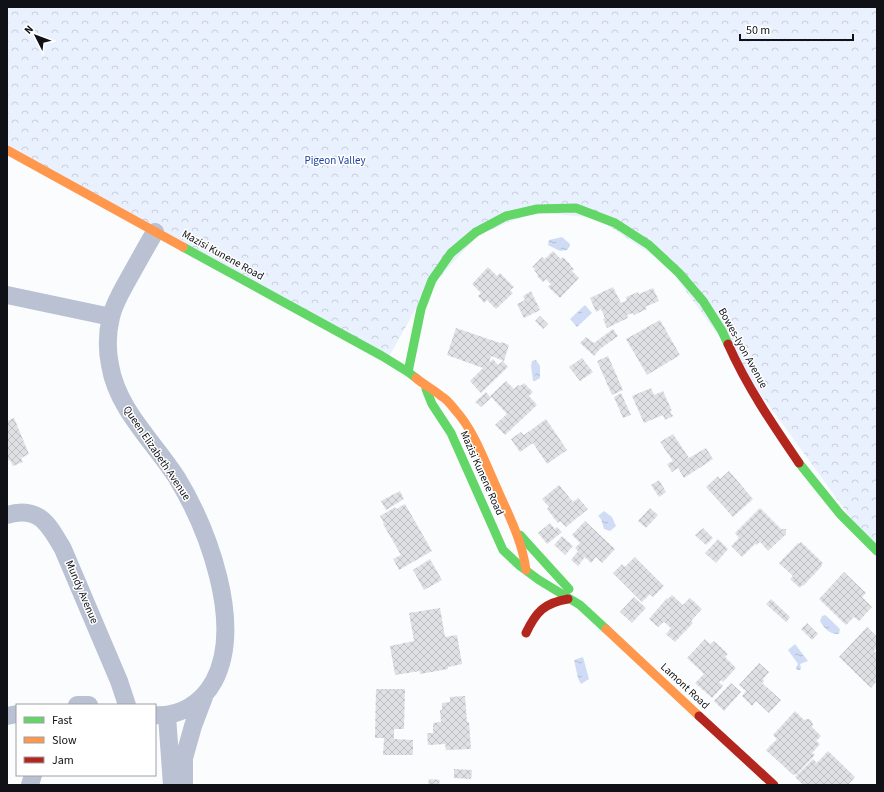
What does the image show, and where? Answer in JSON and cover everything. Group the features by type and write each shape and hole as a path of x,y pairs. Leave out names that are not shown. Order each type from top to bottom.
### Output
{"street":[{"name":"Mazisi Kunene Road","path":"7,150 382,356 442,396 457,412 467,427 482,455 515,530"},
{"name":"Bowes-lyon Avenue","path":"408,372 422,309 432,280 450,253 476,232 506,216 537,209 576,208 615,223 649,245 679,274 703,301 722,331 737,365 771,422 802,467 840,514 877,551"},
{"name":"Queen Elizabeth Avenue","path":"155,232 114,307 111,317 108,348 110,366 114,384 129,412 176,478 194,509 204,531 217,574 224,613 225,641 224,657 220,669 204,697 183,710 161,715"},
{"path":"7,296 111,317"},
{"name":"Mazisi Kunene Road","path":"425,386 432,404 451,433 503,550"},
{"name":"Mundy Avenue","path":"7,516 16,512 27,512 38,516 46,522 54,532 76,578 119,681 127,704"},
{"path":"515,530 524,555 526,570"},
{"name":"Lamont Road","path":"515,530 574,594 580,605"},
{"name":"Lamont Road","path":"503,550 526,570 568,599 580,605 774,785"},
{"path":"526,633 534,617 542,609 552,603 568,599"},
{"path":"184,785 184,758 193,726 204,697"},
{"path":"161,715 172,785"}],"green space":[{"name":"Pigeon Valley","path":"7,7 877,7 877,554 667,265 597,218 534,212 478,235 423,296 386,362 7,150"}],"water":[{"path":"562,237 570,244 567,250 560,251 548,245 549,240"},
{"path":"585,305 592,313 577,327 570,319"},
{"path":"536,360 540,366 540,378 533,381 531,366 532,361"},
{"path":"604,511 612,517 616,526 610,531 604,529 601,519 598,516"},
{"path":"825,615 840,629 839,634 830,632 823,626 820,621 822,616"},
{"path":"795,644 808,661 800,664 800,670 797,670 796,667 798,664 788,650"},
{"path":"583,657 589,679 581,684 574,660"}],"building":[{"path":"553,251 561,259 563,257 571,265 570,266 574,269 572,271 579,278 560,298 548,287 551,284 546,279 543,282 537,276 538,275 534,270 535,269 532,267 542,257 545,259"},
{"path":"488,267 497,276 500,273 514,287 510,290 513,293 496,309 487,300 484,303 478,296 481,293 472,284"},
{"path":"613,287 621,303 627,300 626,297 638,292 639,294 653,288 659,301 645,307 647,309 634,315 633,313 627,315 628,318 607,328 601,309 596,312 590,298"},
{"path":"531,291 540,310 524,318 517,304 525,300 523,296"},
{"path":"540,316 548,324 543,329 535,321"},
{"path":"660,320 680,355 647,375 626,339"},
{"path":"456,328 509,345 504,361 491,356 489,363 493,359 498,365 503,361 508,367 481,393 470,381 483,368 447,355"},
{"path":"613,329 618,336 600,349 594,356 580,343 586,337 594,343"},
{"path":"608,356 623,390 612,395 597,361"},
{"path":"582,358 593,372 580,381 569,367"},
{"path":"506,381 514,389 518,385 520,386 524,383 533,392 529,396 537,405 505,435 495,425 507,414 490,396"},
{"path":"651,388 654,395 663,391 673,416 665,420 663,415 644,423 632,396"},
{"path":"486,392 491,398 481,407 475,402"},
{"path":"621,393 631,415 623,418 614,397"},
{"path":"14,418 29,454 21,458 23,462 13,466 10,460 7,461 7,421"},
{"path":"546,419 567,450 547,464 533,443 520,452 511,439 521,432 524,435"},
{"path":"673,434 689,458 706,448 713,459 684,478 678,468 672,472 667,464 673,461 660,442"},
{"path":"729,471 753,499 733,517 706,487 718,476 720,479"},
{"path":"659,480 666,492 659,497 651,485"},
{"path":"559,485 573,502 578,498 588,509 566,527 560,521 558,523 547,509 549,507 542,499"},
{"path":"400,491 404,499 386,510 381,501"},
{"path":"405,504 432,551 399,570 393,559 401,555 380,516 395,507 396,509"},
{"path":"650,508 658,515 646,528 638,521"},
{"path":"760,508 781,529 786,529 786,534 768,551 760,542 757,545 755,544 742,557 731,546 739,538 735,533"},
{"path":"585,521 615,549 602,563 596,557 591,563 585,557 578,566 571,560 578,551 575,548 580,543 572,535"},
{"path":"550,523 555,529 557,527 562,532 547,544 538,533"},
{"path":"703,528 713,538 706,545 695,535"},
{"path":"562,536 573,546 565,555 554,545"},
{"path":"718,539 728,549 716,563 705,553"},
{"path":"801,542 823,563 821,565 822,566 800,588 790,579 793,576 779,563 798,543 799,544"},
{"path":"635,557 664,586 653,597 650,594 642,602 613,573 622,564 625,567"},
{"path":"430,559 442,580 424,590 413,570"},
{"path":"844,572 866,593 862,597 872,607 859,621 854,617 846,625 819,599"},
{"path":"672,595 683,605 690,598 702,609 691,621 693,623 675,642 666,634 671,628 664,622 658,627 649,619 667,598 668,599"},
{"path":"634,597 646,608 632,623 620,612"},
{"path":"771,599 790,617 786,622 766,604"},
{"path":"440,608 445,637 457,635 462,664 448,667 448,669 420,674 420,671 395,675 390,646 414,641 409,613"},
{"path":"807,623 818,634 812,640 801,629"},
{"path":"867,627 877,637 877,647 874,651 877,654 877,681 871,688 839,657"},
{"path":"705,639 710,644 714,641 728,654 725,657 736,668 723,682 721,680 719,682 723,686 712,698 695,683 704,674 687,658"},
{"path":"759,663 769,672 763,679 764,681 762,683 781,700 769,713 756,701 752,706 742,696 746,691 739,685"},
{"path":"731,683 741,692 724,711 714,701"},
{"path":"376,689 405,689 404,729 394,729 394,739 413,740 413,755 383,755 384,738 375,738"},
{"path":"465,696 471,749 446,750 445,744 428,745 427,733 433,733 433,723 441,722 440,710 442,710 442,703 450,702 450,697"},
{"path":"795,711 804,720 811,720 813,725 812,727 821,736 816,741 820,744 812,753 815,755 796,775 793,775 766,750 777,739 773,735"},
{"path":"828,751 855,777 848,785 803,785 795,777 813,759 817,763"},
{"path":"454,769 472,770 471,779 454,778"},
{"path":"429,779 440,780 439,785 428,785"}],"traffic: fast":[{"path":"408,372 421,309 432,280 451,253 476,232 506,216 537,209 576,208 615,223 649,245 679,273 703,301 722,331 728,344"},
{"path":"183,247 382,356 416,378"},
{"path":"426,389 432,404 451,433 503,550 520,566 539,580 580,605 606,629"},
{"path":"799,463 840,514 877,551"},
{"path":"520,535 569,589"}],"traffic: slow":[{"path":"7,150 183,247"},
{"path":"416,378 447,401 468,427 483,456 514,526 521,547 526,570"},
{"path":"606,629 699,716"}],"traffic: jam":[{"path":"728,344 752,391 799,463"},
{"path":"526,633 537,614 553,603 568,599"},
{"path":"699,716 774,785"}]}
